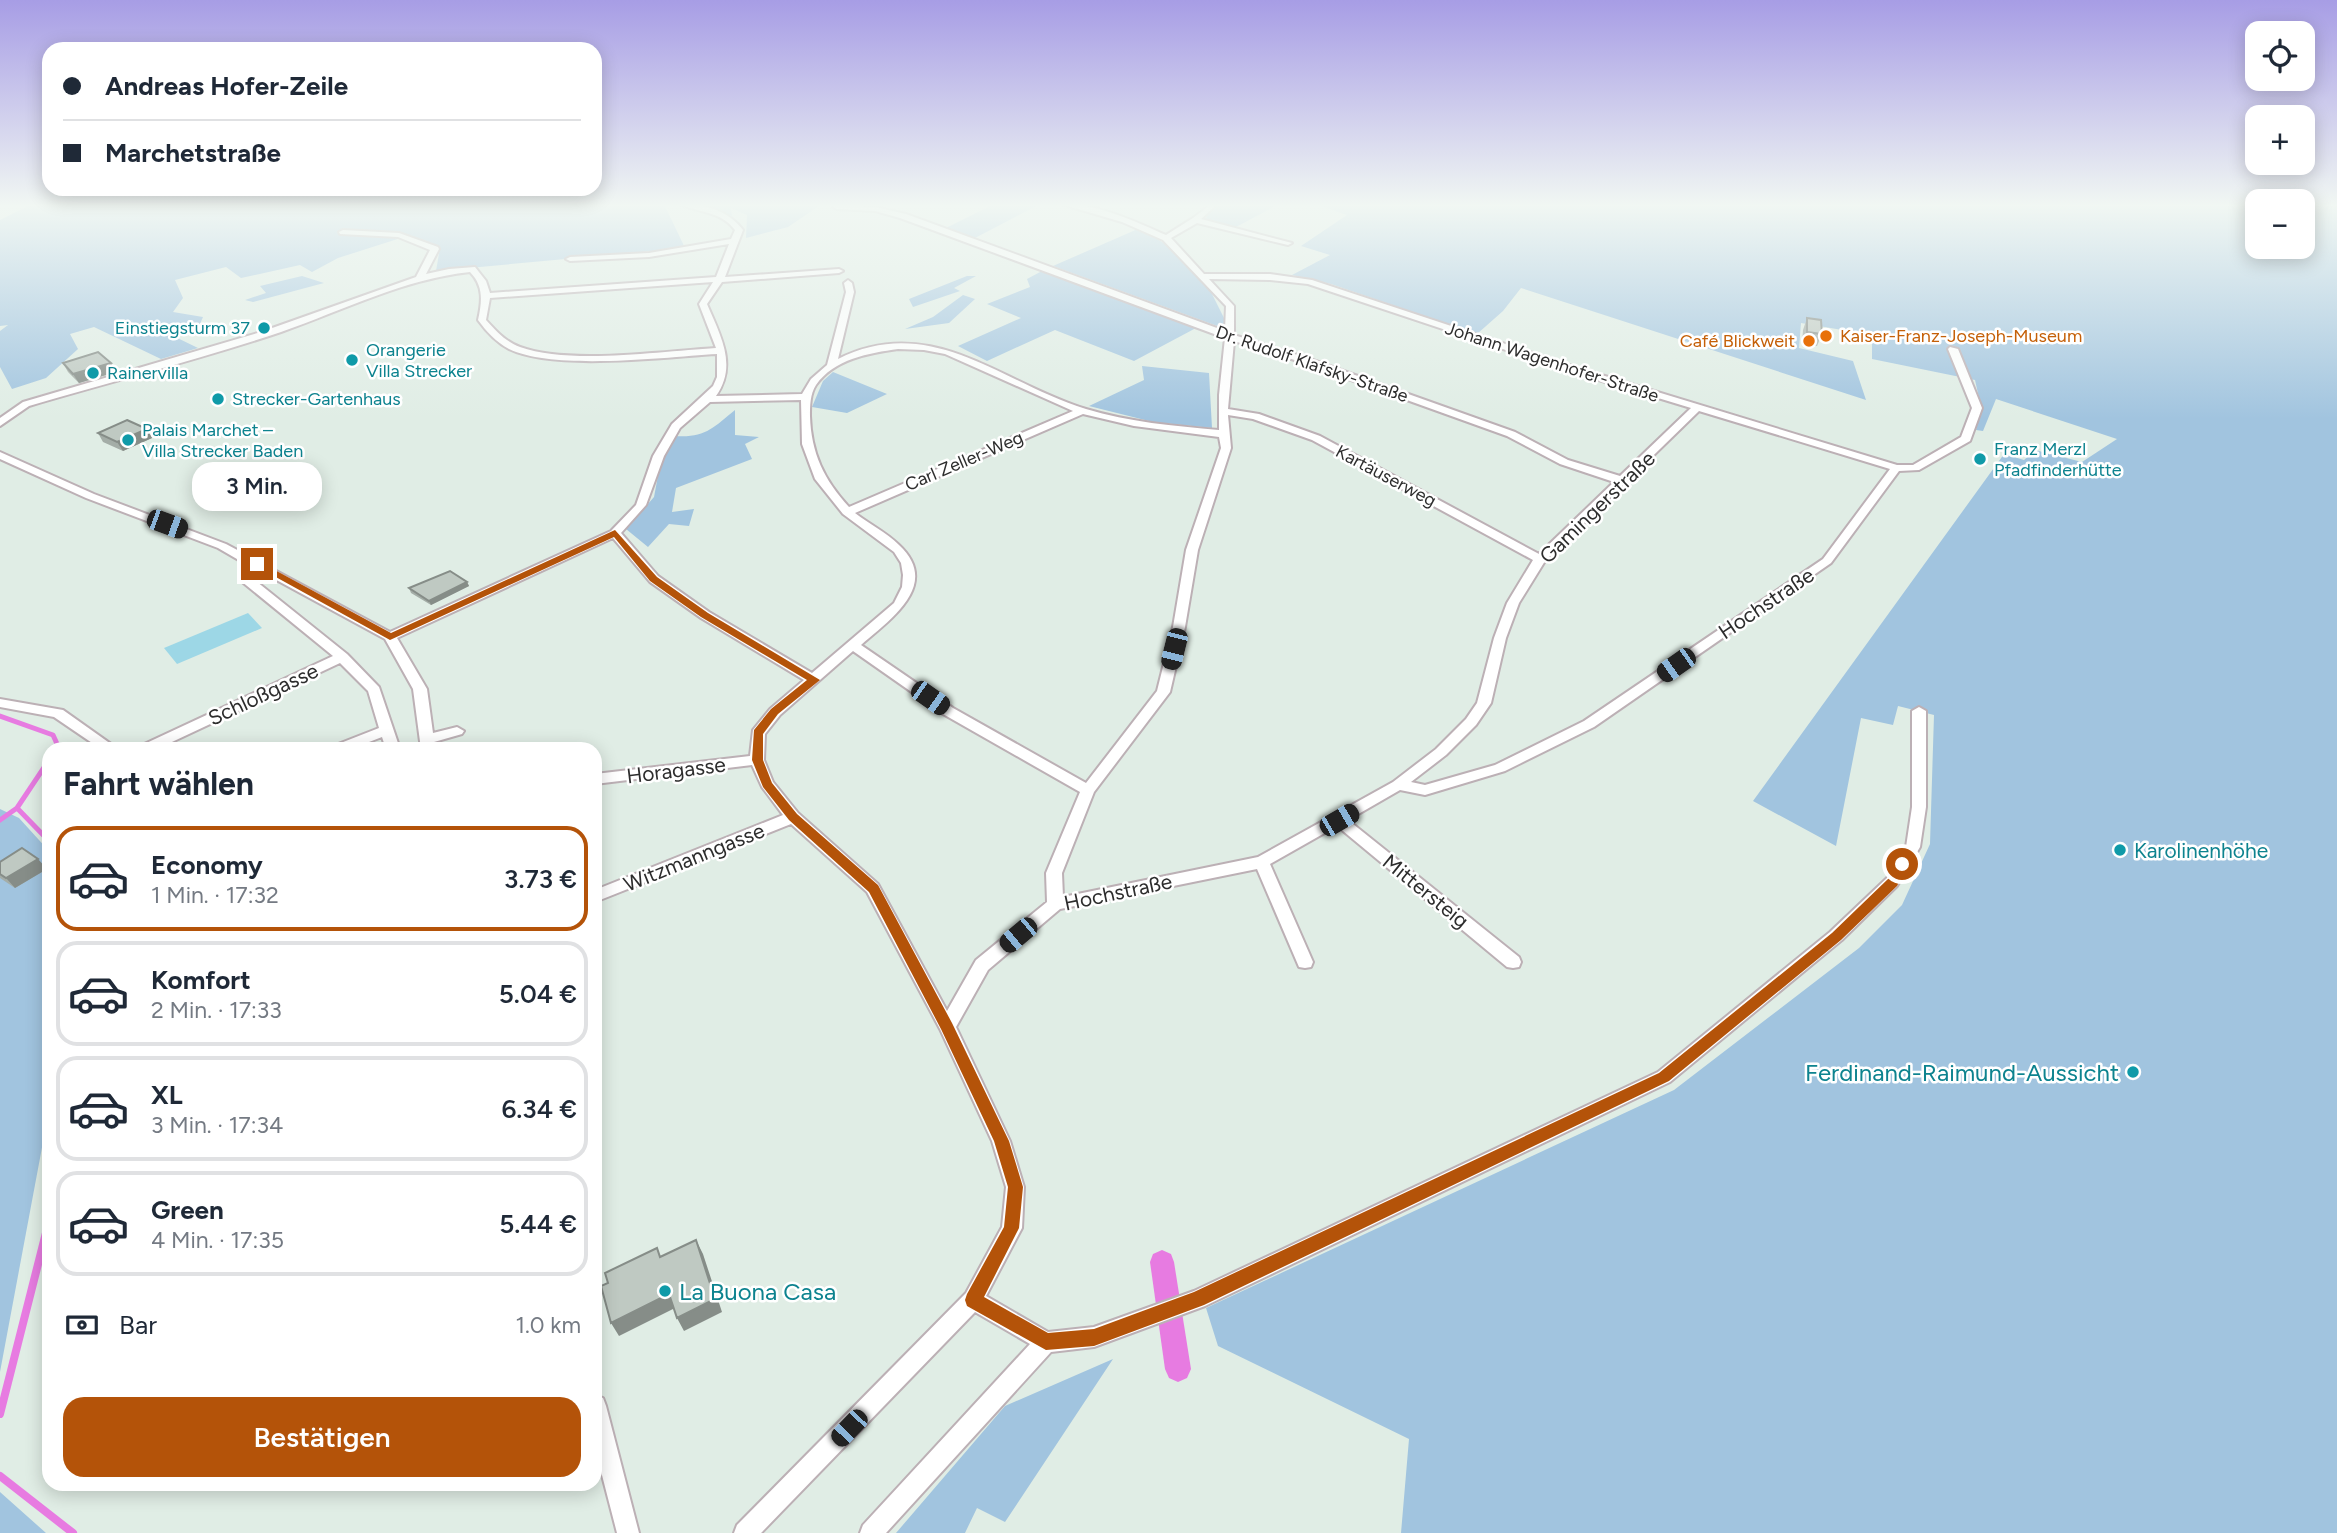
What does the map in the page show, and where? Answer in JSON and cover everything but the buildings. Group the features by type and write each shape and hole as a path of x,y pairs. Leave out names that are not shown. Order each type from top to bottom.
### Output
{"street":[{"path":"0,423 26,404 298,323 429,276"},
{"path":"479,276 487,296 482,320 496,337 519,349 550,356 721,351"},
{"path":"390,637 615,533 640,507 660,447 683,417 712,398 720,383 723,366 721,351 703,303 721,276"},
{"path":"487,296 778,276"},
{"name":"Dr. Rudolf Klafsky-Straße","path":"1065,276 1511,434 1564,462 1623,481"},
{"path":"1055,904 1054,873 1088,790 1163,692 1179,627 1192,550 1226,449 1223,434 1225,379 1232,337 1230,306 1205,276"},
{"name":"Johann Wagenhofer-Straße","path":"1205,276 1270,277 1309,282 1569,369 1896,468"},
{"path":"831,366 850,292 848,283"},
{"path":"745,1533 973,1300 1012,1228 1015,1187 1002,1141 947,1027 873,888 793,817 767,784 757,760 758,733 775,712 899,605 909,586 910,571 901,552 847,512 821,482 808,456 805,397 813,382 831,366 863,352 897,347 937,348 1082,411 1157,427 1223,434"},
{"path":"1896,468 1915,468 1966,439 1977,408 1953,349"},
{"path":"712,398 805,397"},
{"name":"Gamingerstraße","path":"1398,786 1441,752 1471,722 1484,703 1500,638 1513,603 1540,559 1698,407"},
{"name":"Carl Zeller-Weg","path":"847,512 1082,411"},
{"name":"Kartäuserweg","path":"1225,411 1255,416 1316,438 1540,559"},
{"path":"0,455 90,496 192,533 257,564 390,637 420,689 428,742"},
{"name":"Hochstraße","path":"947,1027 982,965 1055,904 1262,862 1398,786 1425,790 1500,768 1589,724 1827,561 1896,468"},
{"path":"615,533 654,579 705,615 814,680"},
{"path":"257,564 245,578 342,657 374,690 391,742"},
{"path":"854,646 948,711 1088,790"},
{"name":"Schloßgasse","path":"160,742 342,657"},
{"path":"0,703 58,713 101,742"},
{"path":"973,1300 1046,1342 1094,1337 1198,1299 1664,1077 1836,936 1892,882 1913,847 1919,807 1919,712"},
{"path":"356,742 387,730"},
{"path":"432,742 457,731"},
{"name":"Horagasse","path":"602,778 757,760"},
{"name":"Witzmanngasse","path":"602,893 793,817"},
{"name":"Mittersteig","path":"1339,820 1513,962"},
{"path":"1262,862 1305,962"},
{"path":"871,1533 1046,1342"},
{"path":"602,1433 628,1533"}],"shaded area":[{"path":"0,276 192,276 175,280 183,298 173,312 203,317 200,324 163,331 198,348 161,359 94,327 70,334 78,349 46,378 12,389 0,367 0,331 8,325 0,326"},
{"path":"302,276 324,283 253,302 245,300 266,293 260,286"},
{"path":"967,276 976,276 954,288 960,291 913,307 909,299"},
{"path":"1033,276 1054,276 1196,328 1134,361 1055,330 987,361 958,346 1021,318 987,304 1030,287 1027,279"},
{"path":"1079,276 1196,276 1211,292 1228,326 1220,327"},
{"path":"1294,276 2337,276 2337,1533 1401,1533 1409,1439 1218,1346 1206,1308 1674,1090 1859,948 1902,905 1930,844 1934,715 1898,706 1893,725 1861,718 1836,846 1753,801 2004,454 2024,460 2035,450 2082,462 2117,439 1996,399 1983,431 1976,430 1981,407 1975,380 1872,359 1872,335 1801,323 1799,348 1853,361 1866,400 1521,288 1503,311 1477,334 1331,284"},
{"path":"963,295 975,299 949,323 905,329 933,317"},
{"path":"1142,366 1209,373 1212,428 1153,422 1089,406 1144,380"},
{"path":"833,372 887,394 847,413 812,407 823,381"},
{"path":"735,410 735,435 759,437 745,444 752,459 676,488 672,512 694,509 689,526 669,524 648,547 626,529 654,497 663,449 675,436 701,433 714,427"},
{"path":"248,613 262,628 177,664 164,648"},
{"path":"0,809 19,818 42,843 42,1147 0,1372"},
{"path":"1113,1359 1005,1522 977,1508 965,1533 896,1533 1005,1406"},
{"path":"0,1492 46,1533 0,1533"}],"waterway":[{"path":"0,716 53,735 56,742"},
{"path":"17,808 42,770"},
{"path":"0,820 17,808"},
{"path":"17,808 42,834"},
{"path":"0,1414 42,1249"},
{"path":"1162,1262 1178,1369"},
{"path":"0,1476 73,1533"}],"place":[{"name":"Einstiegsturm 37","path":"264,328"},
{"name":"Kaiser-Franz-Joseph-Museum","path":"1826,336"},
{"name":"Café Blickweit","path":"1809,341"},
{"name":"Orangerie Villa Strecker","path":"352,360"},
{"name":"Rainervilla","path":"93,373"},
{"name":"Strecker-Gartenhaus","path":"218,399"},
{"name":"Palais Marchet – Villa Strecker Baden","path":"128,440"},
{"name":"Franz Merzl Pfadfinderhütte","path":"1980,459"},
{"name":"Karolinenhöhe","path":"2120,850"},
{"name":"Ferdinand-Raimund-Aussicht","path":"2133,1072"},
{"name":"La Buona Casa","path":"665,1291"}],"route":[{"path":"257,564 390,637 615,533 654,579 705,615 814,680 775,712 758,733 757,760 767,784 793,817 873,888 947,1027 1002,1141 1015,1187 1012,1228 973,1300 1046,1342 1094,1337 1198,1299 1664,1077 1836,936 1892,882 1902,864"}]}
